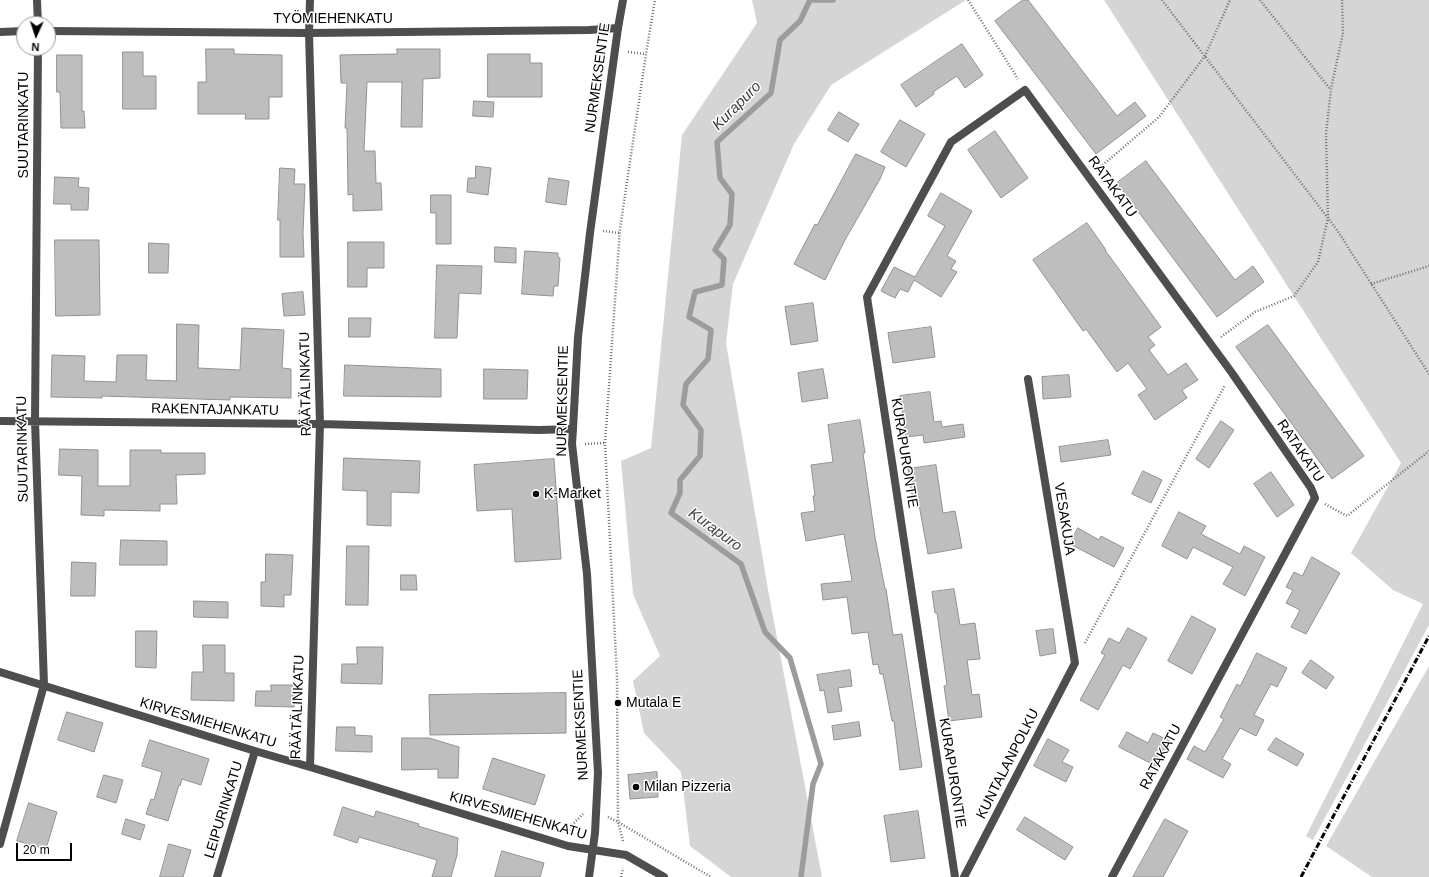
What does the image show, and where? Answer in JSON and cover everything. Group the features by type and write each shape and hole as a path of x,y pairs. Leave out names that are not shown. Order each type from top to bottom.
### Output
{"street":[{"path":"37,0 38,16"},
{"name":"RÄÄTÄLINKATU","path":"310,0 309,33 320,424 310,767"},
{"name":"NURMEKSENTIE","path":"589,877 597,813 598,773 587,574 572,444 578,337 590,233 623,0"},
{"name":"TYÖMIEHENKATU","path":"56,31 309,33 589,30 618,28"},
{"path":"0,32 16,31"},
{"name":"SUUTARINKATU","path":"0,844 44,685 35,421 38,56"},
{"name":"RATAKATU","path":"1025,90 1232,373 1311,488 1314,498 1112,877"},
{"name":"KURAPURONTIE","path":"955,877 867,297 951,142 1025,90"},
{"name":"VESAKUJA","path":"1028,379 1075,663"},
{"name":"RAKENTAJANKATU","path":"0,422 35,421 320,424 539,430 573,429"},
{"name":"KUNTALANPOLKU","path":"964,877 1075,663"},
{"name":"KIRVESMIEHENKATU","path":"0,672 568,846 626,855"},
{"name":"LEIPURINKATU","path":"217,877 255,751"},
{"path":"626,855 664,877"}],"path":[{"path":"621,877 626,855 618,822 617,678 605,443 620,230 655,0"},
{"path":"968,0 1025,90"},
{"path":"1162,0 1337,230 1429,374"},
{"path":"1089,178 1159,117 1205,56 1230,0"},
{"path":"1260,0 1331,90"},
{"path":"1210,344 1255,312 1294,296 1318,262 1328,218 1326,134 1331,90 1343,33 1342,0"},
{"path":"1371,284 1429,266"},
{"path":"1075,663 1232,373"},
{"path":"1314,498 1347,516 1429,451"},
{"path":"618,822 711,877"}],"shaded area":[{"path":"752,0 966,0 831,85 794,144 733,284 726,343 769,595 822,877 731,877 690,846 681,772 644,733 633,681 660,656 633,594 621,461 651,448 682,135 757,23"},
{"path":"1104,0 1429,0 1429,625 1313,840 1306,836 1423,604 1393,590 1351,553 1401,463"},
{"path":"1429,666 1429,877 1372,877 1326,846"}],"building":[{"path":"1023,0 1028,0 1117,116 1135,102 1146,116 1096,154 995,21"},
{"path":"962,44 983,75 965,88 957,76 933,92 934,94 916,107 901,85"},
{"path":"206,49 234,49 234,54 282,55 282,97 269,97 269,119 245,119 246,114 198,114 198,82 206,82"},
{"path":"397,49 440,49 440,78 423,79 422,127 401,127 402,82 367,82 364,151 375,151 376,183 381,183 382,210 353,211 353,194 348,195 347,128 345,128 347,83 341,83 340,55 397,54"},
{"path":"123,52 143,52 143,76 156,76 156,109 123,109"},
{"path":"488,54 530,54 530,63 542,63 542,97 488,97"},
{"path":"57,55 82,55 82,111 84,111 85,128 61,128 60,92 57,92"},
{"path":"474,101 494,102 493,117 473,116"},
{"path":"839,112 859,124 848,142 828,130"},
{"path":"900,120 925,134 906,167 881,152"},
{"path":"995,131 1028,178 1001,198 968,150"},
{"path":"856,154 885,167 880,179 845,240 825,280 794,264 815,224 817,225"},
{"path":"1146,161 1235,280 1253,266 1264,282 1217,317 1117,183"},
{"path":"476,166 491,168 488,195 467,192 468,178 475,178"},
{"path":"280,168 295,169 294,184 305,184 303,234 304,257 280,257 280,220 278,220"},
{"path":"55,177 79,178 78,187 89,188 88,210 71,210 71,204 54,204"},
{"path":"549,178 569,181 566,205 546,202"},
{"path":"941,193 972,211 947,256 956,261 951,269 957,272 941,297 914,280 908,292 900,289 895,298 881,291 894,267 915,277 945,226 928,216"},
{"path":"431,195 451,195 451,244 436,244 436,213 431,213"},
{"path":"1087,223 1161,327 1148,337 1155,345 1149,350 1168,375 1186,363 1198,380 1182,390 1187,398 1155,420 1138,395 1147,389 1128,363 1117,372 1086,329 1083,331 1033,260"},
{"path":"55,240 99,240 100,315 56,316"},
{"path":"348,242 384,242 384,268 367,268 367,287 348,287"},
{"path":"149,243 169,244 168,273 149,273"},
{"path":"495,247 516,248 516,263 495,262"},
{"path":"525,251 558,253 558,257 560,258 558,286 554,286 553,296 522,294"},
{"path":"437,265 482,266 481,294 459,293 457,338 435,338"},
{"path":"303,292 305,315 284,316 282,294"},
{"path":"813,303 818,341 791,345 785,307"},
{"path":"349,318 371,318 370,337 349,337"},
{"path":"177,324 199,325 198,368 240,370 242,328 284,330 282,368 291,369 291,398 230,397 230,400 102,396 102,398 51,397 52,355 85,356 84,381 116,382 117,355 147,355 146,380 176,381"},
{"path":"1268,325 1364,456 1332,479 1236,347"},
{"path":"931,327 935,357 893,363 888,333"},
{"path":"345,365 441,369 441,397 344,396"},
{"path":"484,369 528,370 527,399 484,399"},
{"path":"823,369 828,398 802,402 798,373"},
{"path":"1069,375 1071,397 1043,399 1042,377"},
{"path":"930,392 934,422 941,421 942,427 963,424 965,437 924,443 923,435 906,437 900,396"},
{"path":"860,420 865,453 863,453 875,537 886,589 893,635 902,634 922,767 900,770 894,721 892,721 883,674 880,674 878,664 873,665 868,632 852,634 847,597 823,600 821,584 852,581 844,534 806,541 801,513 815,511 813,496 815,496 811,465 833,462 828,425"},
{"path":"1221,421 1234,430 1209,468 1196,459"},
{"path":"1108,440 1111,455 1061,462 1059,447"},
{"path":"60,449 98,450 98,486 130,486 130,450 161,450 161,453 205,453 205,474 176,475 177,504 160,504 160,511 104,510 104,516 81,515 82,476 59,475"},
{"path":"344,458 420,461 419,493 391,492 391,526 367,525 367,491 343,490"},
{"path":"554,459 561,559 515,562 512,509 477,511 474,465"},
{"path":"936,465 943,513 955,511 962,548 928,554 917,494 912,495 908,469"},
{"path":"1143,471 1162,480 1151,503 1132,494"},
{"path":"1271,472 1294,505 1277,517 1254,484"},
{"path":"1179,512 1206,526 1201,534 1240,554 1244,546 1265,557 1245,596 1223,584 1233,567 1193,547 1187,559 1162,546"},
{"path":"1078,528 1099,540 1101,536 1124,548 1114,567 1070,544"},
{"path":"121,540 167,541 167,565 120,565"},
{"path":"347,546 369,546 368,605 346,605"},
{"path":"266,554 293,555 291,595 284,595 284,607 261,606 261,582 265,582"},
{"path":"1312,557 1340,573 1306,634 1291,627 1300,610 1286,603 1293,590 1286,587 1294,572 1302,576"},
{"path":"72,562 96,563 95,596 71,596"},
{"path":"401,575 416,575 417,590 401,590"},
{"path":"954,589 960,625 975,623 980,659 967,660 972,695 979,694 982,717 949,721 944,686 947,685 937,613 935,613 932,592"},
{"path":"194,601 228,602 228,618 194,617"},
{"path":"1192,616 1216,629 1192,674 1168,661"},
{"path":"1128,628 1147,638 1130,669 1123,665 1098,710 1080,700 1105,655 1101,653 1109,638 1119,643"},
{"path":"1053,629 1056,653 1040,656 1036,631"},
{"path":"136,631 157,631 156,668 136,667"},
{"path":"203,645 225,645 225,673 234,673 234,701 191,700 192,672 203,672"},
{"path":"357,647 383,647 382,684 341,683 342,664 357,664"},
{"path":"1257,653 1287,668 1277,687 1271,684 1254,715 1264,720 1256,736 1240,728 1222,759 1231,764 1223,778 1187,759 1194,746 1205,752 1224,719 1220,717 1237,684 1240,686"},
{"path":"1311,660 1334,677 1326,689 1302,673"},
{"path":"850,670 852,686 838,688 842,711 828,713 824,690 820,691 817,675"},
{"path":"271,685 295,685 294,707 255,706 256,691 271,691"},
{"path":"566,693 566,733 430,735 429,695"},
{"path":"67,712 103,723 94,752 58,740"},
{"path":"859,722 861,736 834,740 832,726"},
{"path":"337,727 355,727 355,735 372,736 372,752 336,751"},
{"path":"1127,732 1148,743 1153,733 1170,741 1156,766 1119,747"},
{"path":"402,738 429,738 459,747 458,778 438,778 438,769 402,770"},
{"path":"1276,738 1304,754 1297,766 1268,750"},
{"path":"1048,739 1069,750 1062,762 1073,767 1066,782 1034,766"},
{"path":"150,740 209,759 201,785 182,779 168,821 146,814 151,799 154,800 162,772 142,766"},
{"path":"493,758 545,775 535,805 483,789"},
{"path":"657,772 658,797 630,799 628,775"},
{"path":"104,775 123,780 116,803 97,797"},
{"path":"29,803 57,812 46,849 17,841"},
{"path":"343,807 374,817 376,811 458,838 457,855 451,877 432,877 437,860 359,837 357,843 334,835"},
{"path":"918,811 925,858 891,862 884,816"},
{"path":"1025,817 1073,847 1065,860 1017,830"},
{"path":"126,819 145,825 140,840 122,834"},
{"path":"1165,819 1188,831 1163,877 1133,877"},
{"path":"169,844 191,850 183,877 160,877"},
{"path":"502,851 544,863 540,877 495,877"}],"waterway":[{"name":"Kurapuro","path":"801,877 813,784 821,764 790,658 765,632 741,564 671,513 680,493 680,480 700,456 701,430 683,405 686,384 708,359 711,330 689,317 695,292 722,285 724,259 715,250 730,225 732,194 720,178 717,142 771,93 780,40 800,21 810,0 833,0"}],"railway":[{"path":"1301,877 1429,636"}],"place":[{"name":"K-Market","path":"536,494"},
{"name":"Mutala E","path":"618,703"},
{"name":"Milan Pizzeria","path":"636,787"}]}
